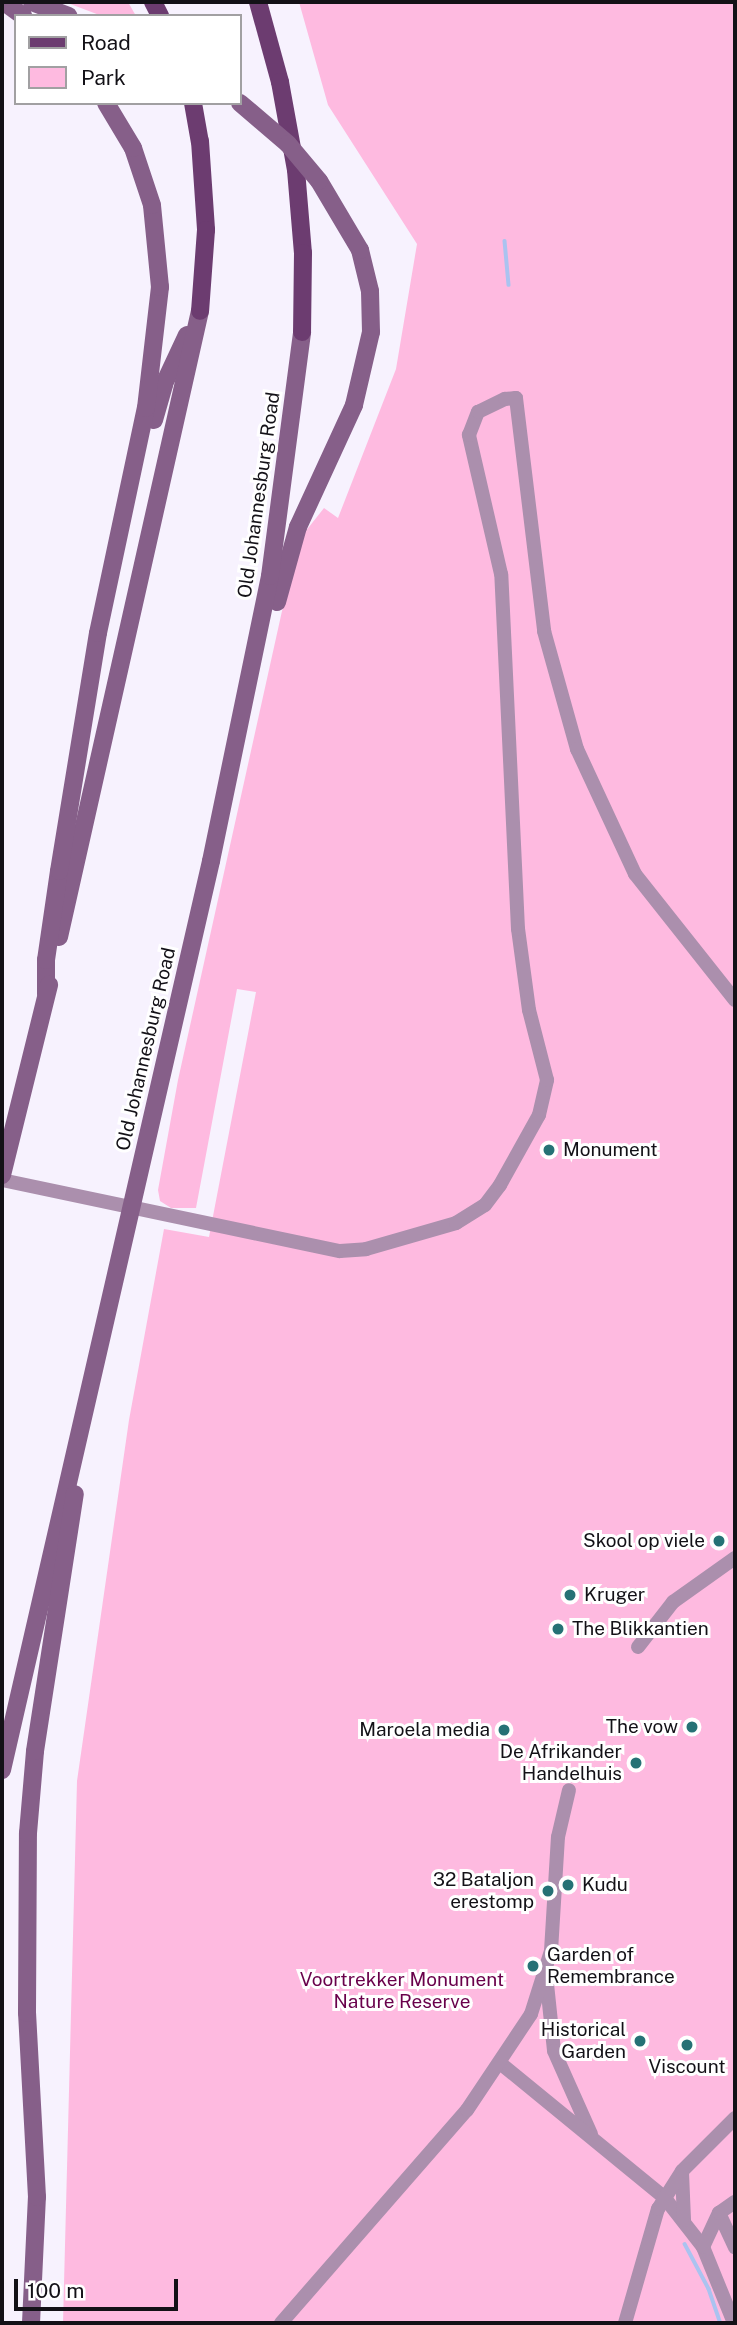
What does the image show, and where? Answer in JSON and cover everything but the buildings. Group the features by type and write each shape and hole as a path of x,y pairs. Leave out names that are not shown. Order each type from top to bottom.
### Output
{"main road":[{"path":"4,2 20,14"},
{"path":"32,2 63,14"},
{"name":"Old Johannesburg Road","path":"2,1770 211,861 270,576 302,332 303,253 296,170 280,82 258,2"},
{"path":"46,994 49,934 92,674 146,408 160,287 152,205 133,148 107,105"},
{"path":"2,1178 200,310 206,230 200,141 193,105"},
{"path":"211,861 295,538 354,405 372,332 370,291 360,250 319,181 288,144 242,105"},
{"path":"92,674 164,384 200,310"},
{"path":"31,2323 37,2197 27,2013 28,1833 34,1751 100,1342"}],"street":[{"path":"2,1178 130,1208 340,1251 366,1249 456,1223 485,1205 539,1115 547,1080 528,1010 513,879 501,575 469,436 478,412 505,399 516,398 542,620 577,748 635,874 735,1000"},
{"path":"638,1647 673,1602 735,1558"},
{"path":"569,1790 558,1837 548,1968 554,2051 589,2130 601,2145"},
{"path":"281,2323 415,2172 500,2063 531,2014 548,1968"},
{"path":"500,2063 664,2197 704,2247 734,2323"},
{"path":"625,2323 643,2248 664,2197 682,2171 735,2118"},
{"path":"682,2171 684,2220"},
{"path":"704,2247 719,2213 735,2203"},
{"path":"719,2213 735,2247"}],"green space":[{"path":"65,2 128,2 135,14 97,14"},
{"name":"Voortrekker Monument Nature Reserve","path":"299,2 735,2 735,2323 63,2323 77,1781 129,1420 164,1229 209,1237 256,992 237,989 196,1208 171,1208 160,1201 158,1190 178,1080 288,584 305,532 324,508 338,518 396,369 417,244 328,105"}],"waterway":[{"path":"505,241 509,285"},
{"path":"685,2244 709,2289 721,2323"}],"place":[{"name":"Monument","path":"549,1150"},
{"name":"Skool op viele","path":"719,1541"},
{"name":"Kruger","path":"570,1595"},
{"name":"The Blikkantien","path":"558,1629"},
{"name":"The vow","path":"692,1727"},
{"name":"Maroela media","path":"504,1730"},
{"name":"De Afrikander Handelhuis","path":"636,1763"},
{"name":"Kudu","path":"568,1885"},
{"name":"32 Bataljon erestomp","path":"548,1891"},
{"name":"Garden of Remembrance","path":"533,1966"},
{"name":"Historical Garden","path":"640,2041"},
{"name":"Viscount","path":"687,2045"}]}
